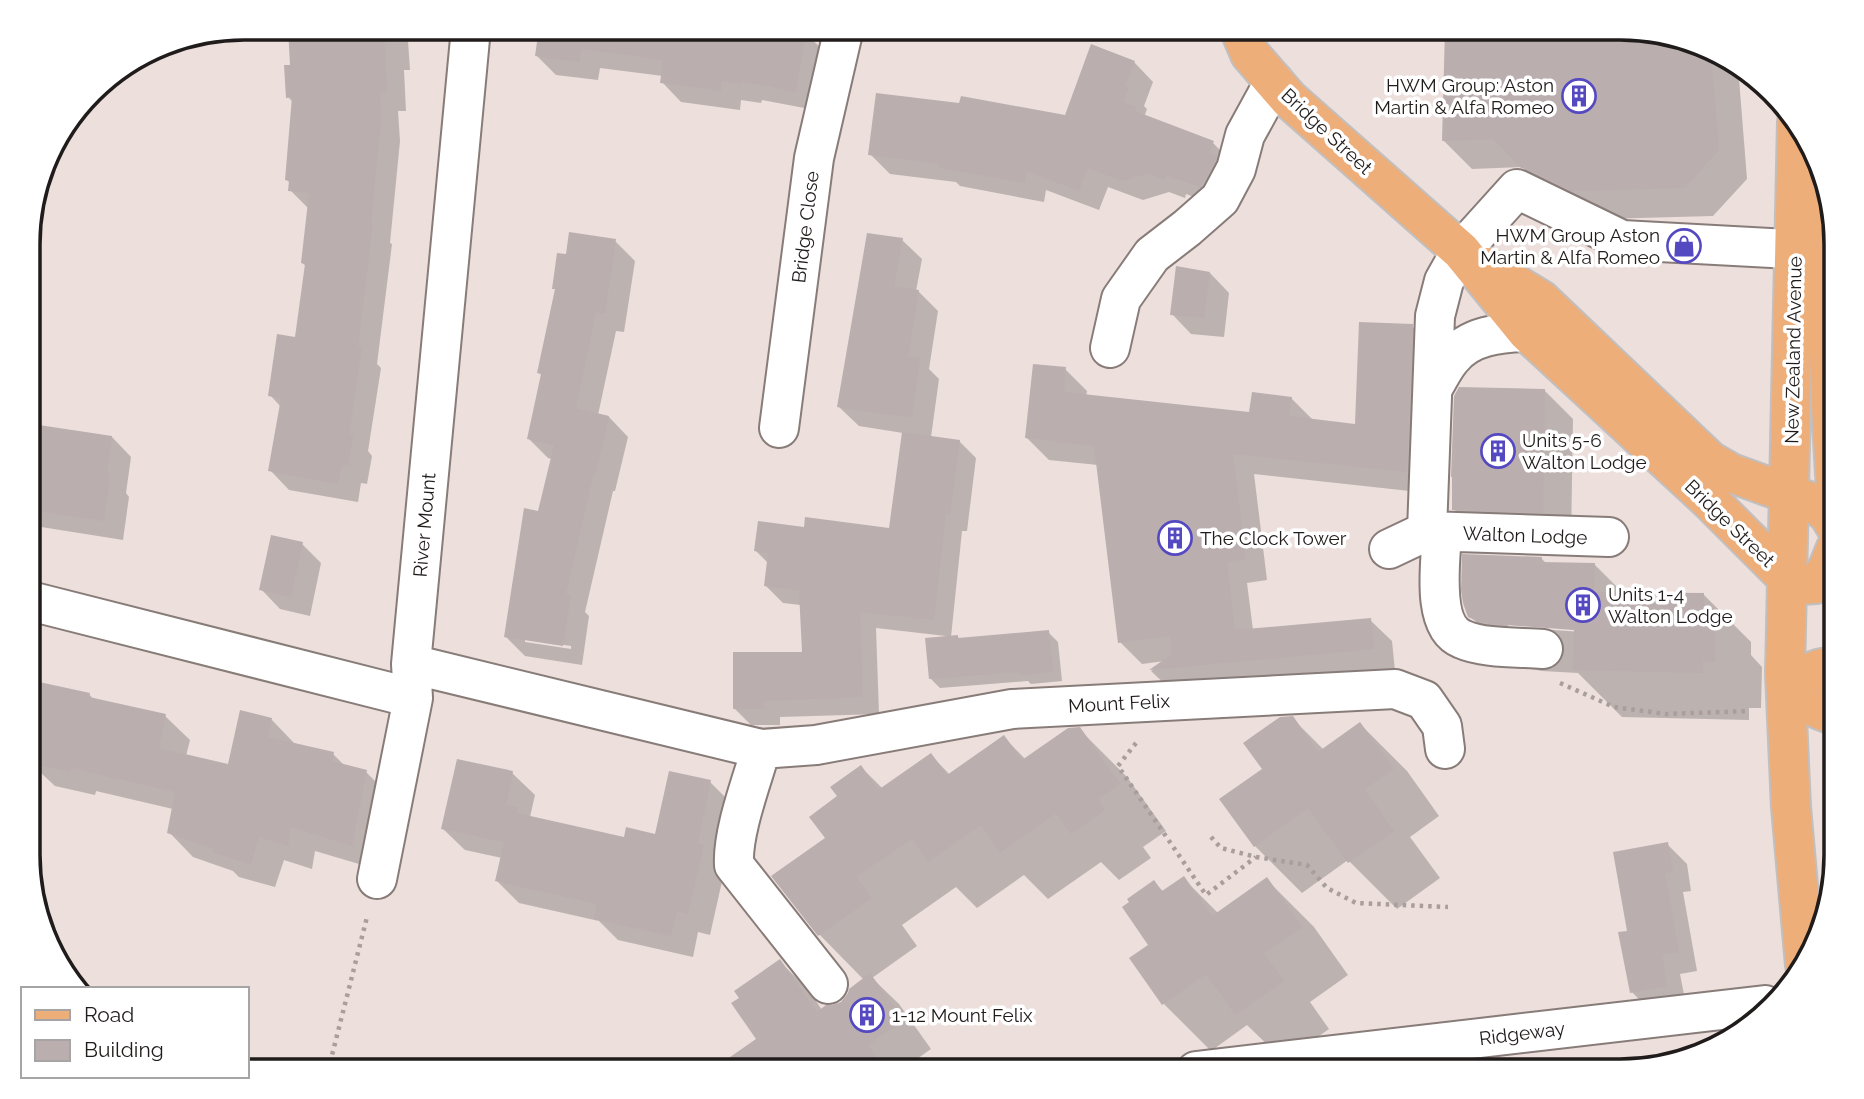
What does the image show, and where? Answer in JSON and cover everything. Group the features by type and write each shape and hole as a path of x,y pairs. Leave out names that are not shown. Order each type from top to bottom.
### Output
{"main road":[{"name":"Bridge Street","path":"1244,40 1250,54 1289,99 1461,251 1527,332 1708,499 1788,579 1791,807 1803,943"},
{"name":"New Zealand Avenue","path":"1800,149 1823,349"},
{"name":"New Zealand Avenue","path":"1788,579 1790,494 1811,250 1822,219"},
{"name":"Bridge Street","path":"1461,251 1541,300 1710,461 1731,473 1814,503 1823,510"},
{"path":"1788,579 1801,585 1816,584 1823,575"},
{"path":"1823,668 1814,669 1789,693 1823,711"}],"street":[{"name":"River Mount","path":"377,879 412,681 470,40"},
{"name":"Bridge Close","path":"779,428 814,158 841,40"},
{"path":"1110,348 1121,299 1152,256 1220,199 1236,169 1245,135 1274,82"},
{"name":"Walton Lodge","path":"1543,649 1477,644 1458,638 1444,621 1440,603 1435,532 1435,316 1444,281 1461,251 1517,189 1622,240 1811,250"},
{"path":"1433,387 1452,357 1472,342 1497,333 1527,332"},
{"path":"1389,549 1435,532"},
{"name":"Walton Lodge","path":"1435,532 1609,537"},
{"path":"40,603 412,681 761,749 737,835 734,865 828,984"},
{"name":"Mount Felix","path":"761,749 816,745 1012,709 1395,689 1424,700 1442,726 1445,750"},
{"name":"Ridgeway","path":"1308,1058 1755,1007"}],"path":[{"path":"1142,733 1118,765 1206,895 1256,857"},
{"path":"1211,837 1221,848 1307,865 1327,888 1356,902 1448,907"},
{"path":"331,1059 377,879"}],"building":[{"path":"289,40 385,40 387,92 380,92 381,121 373,223 358,346 362,347 349,434 354,435 348,465 342,465 338,484 268,471 281,398 268,396 277,334 295,337 305,264 301,263 309,193 288,191 289,181 285,180 292,97 286,98 284,65 290,65"},
{"path":"537,40 805,40 796,92 742,81 742,84 722,81 721,91 660,83 663,60 581,49 579,62 535,56"},
{"name":"HWM Group: Aston Martin & Alfa Romeo","path":"1445,40 1647,42 1673,47 1712,63 1719,150 1685,188 1571,191 1521,168 1493,139 1442,141"},
{"path":"1091,44 1135,61 1125,86 1129,88 1123,102 1136,107 1135,111 1214,141 1209,153 1217,156 1200,187 1167,176 1165,180 1148,173 1122,181 1088,168 1079,191 1027,171 1025,183 939,168 940,164 868,155 876,93 959,103 961,96 1065,115"},
{"path":"569,232 616,239 605,314 596,312 576,408 609,416 566,594 571,595 563,646 504,637 524,508 538,511 554,445 527,439 541,374 537,373 555,289 552,289 557,253 566,254"},
{"path":"867,233 903,238 894,286 919,290 908,357 920,358 912,418 837,407"},
{"path":"1176,266 1210,272 1204,318 1170,315"},
{"path":"1359,322 1413,324 1407,472 1233,454 1246,559 1227,562 1235,630 1371,618 1374,649 1149,670 1172,654 1170,636 1118,643 1094,446 1025,438 1033,364 1066,367 1064,392 1249,412 1252,392 1292,397 1289,416 1355,424"},
{"name":"Units 5-6 Walton Lodge","path":"1459,387 1545,389 1543,513 1452,510 1454,396"},
{"path":"40,425 112,436 104,521 40,511"},
{"path":"902,432 960,440 950,515 946,514 934,620 860,612 863,697 764,701 764,709 733,709 733,652 802,652 799,591 764,586 768,553 754,551 758,521 804,527 805,517 889,528"},
{"path":"271,535 303,542 291,597 259,590"},
{"name":"Units 1-4 Walton Lodge","path":"1462,554 1542,557 1542,562 1595,563 1594,592 1704,593 1704,617 1715,618 1715,662 1703,661 1703,673 1573,670 1574,630 1494,624 1468,617 1461,590"},
{"path":"1049,630 1053,672 929,679 925,638 958,635 958,638"},
{"path":"40,682 90,693 89,697 166,714 159,748 228,764 240,710 272,718 268,737 334,752 332,761 367,770 352,846 291,827 288,846 259,837 251,864 213,853 214,849 167,833 175,792 71,768 70,772 40,765"},
{"path":"1293,716 1318,752 1360,722 1394,769 1365,789 1394,831 1348,863 1308,808 1254,847 1219,799 1262,769 1243,743 1280,717"},
{"path":"1080,727 1120,784 1098,799 1105,810 1071,834 1056,813 1000,853 981,825 928,862 912,839 856,877 872,898 818,936 771,876 825,838 809,817 837,796 830,787 861,765 878,790 931,753 947,775 1004,735 1022,760 1068,728"},
{"path":"457,759 513,771 506,805 518,808 517,813 624,837 626,827 655,834 669,771 711,780 698,843 704,844 688,914 677,911 671,936 594,919 597,904 495,881 504,842 441,829"},
{"path":"1668,842 1673,872 1665,873 1679,952 1662,955 1667,986 1630,993 1618,932 1627,931 1613,852"},
{"path":"1184,876 1212,916 1267,877 1302,927 1264,954 1284,981 1235,1015 1206,974 1162,1005 1129,958 1148,945 1122,907 1129,902 1127,899 1154,880 1162,891"},
{"name":"1-12 Mount Felix","path":"780,959 817,1012 826,1005 841,1002 849,989 870,973 904,1020 868,1045 877,1059 728,1059 756,1039 731,1003 739,998 734,991"}],"place":[{"name":"HWM Group: Aston Martin & Alfa Romeo","path":"1579,96"},
{"name":"HWM Group Aston Martin & Alfa Romeo","path":"1684,246"},
{"name":"Units 5-6 Walton Lodge","path":"1498,451"},
{"name":"The Clock Tower","path":"1175,538"},
{"name":"Units 1-4 Walton Lodge","path":"1583,605"},
{"name":"1-12 Mount Felix","path":"867,1015"}]}
